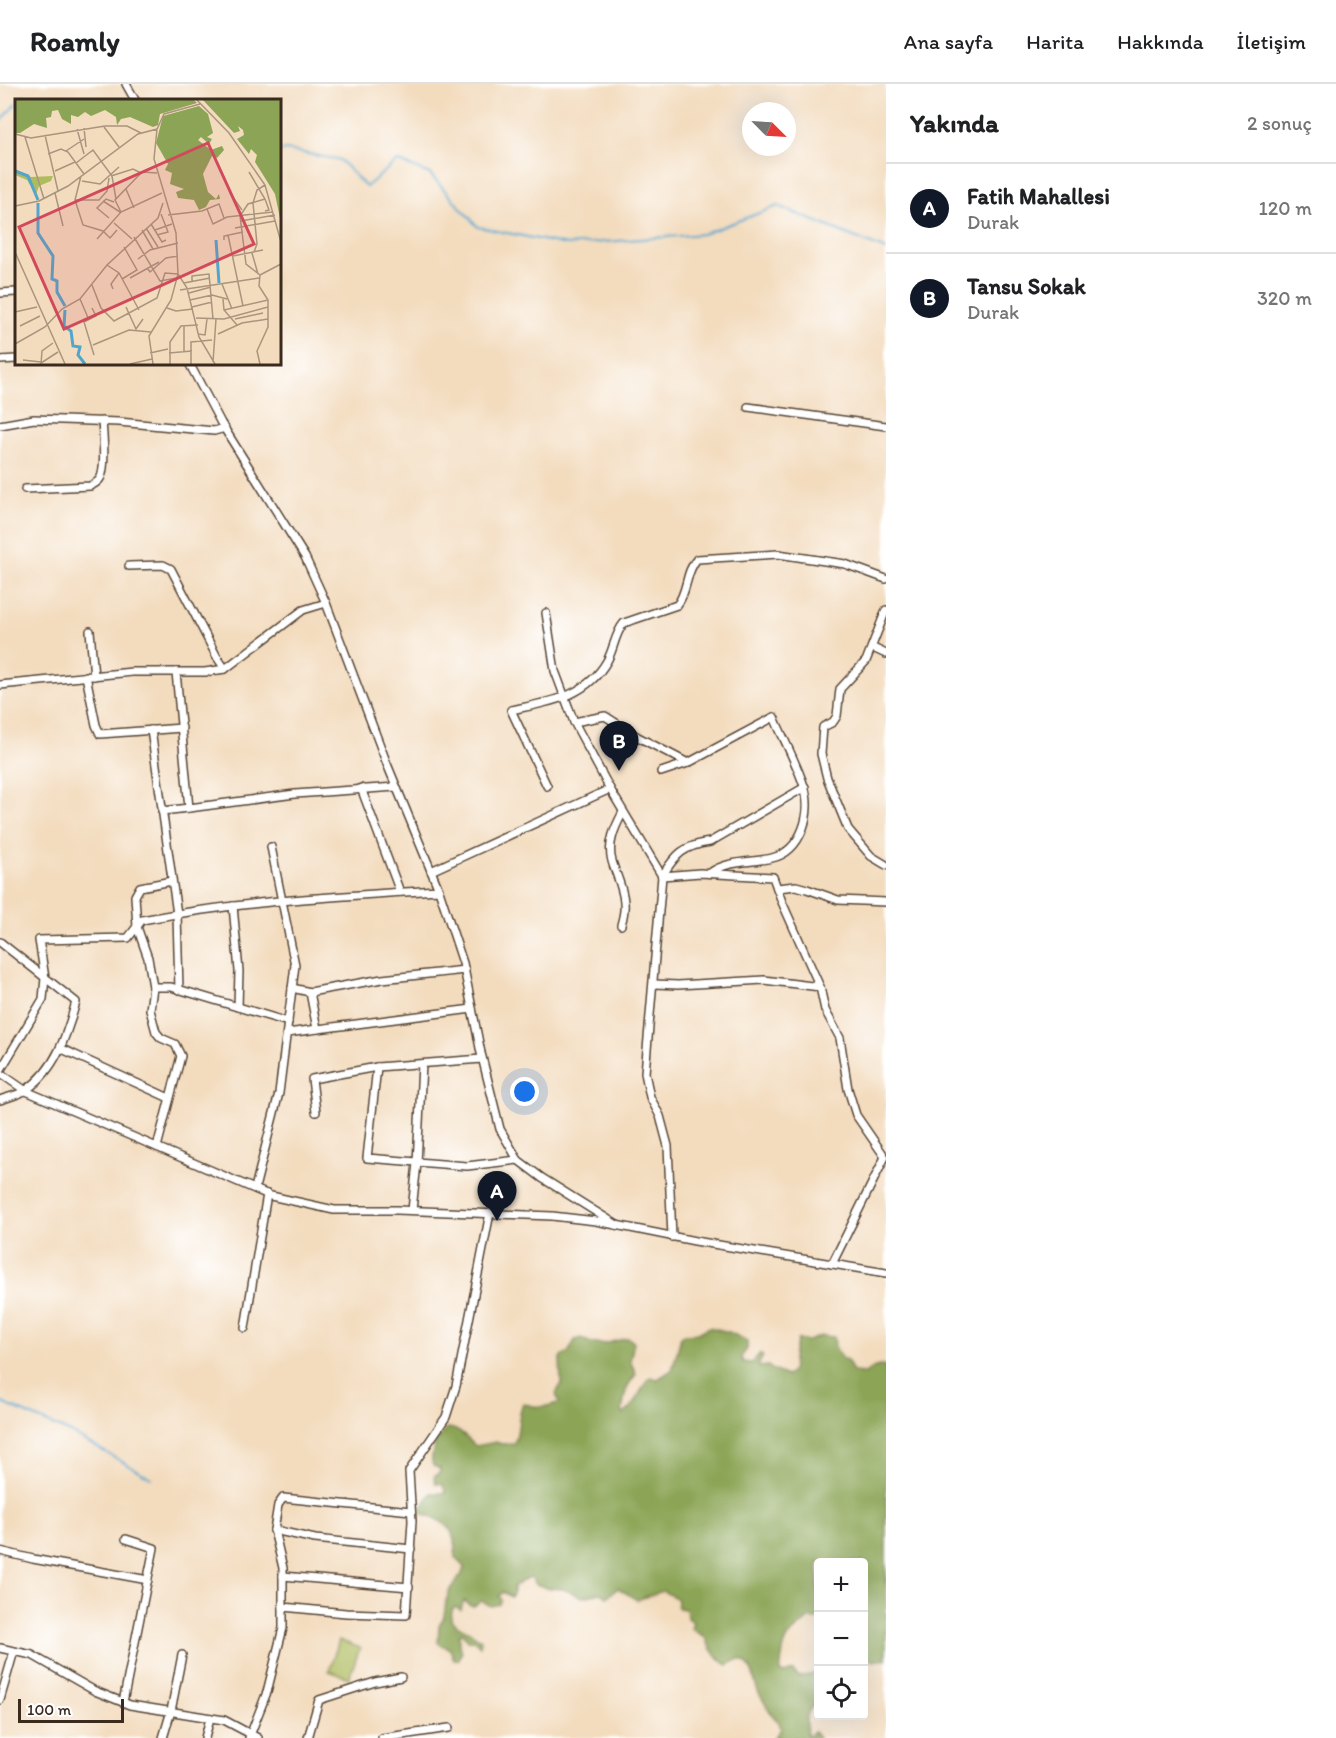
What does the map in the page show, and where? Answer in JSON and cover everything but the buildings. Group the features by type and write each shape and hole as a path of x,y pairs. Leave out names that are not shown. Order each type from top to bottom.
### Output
{"street":[{"path":"126,84 134,99"},
{"path":"0,293 15,292"},
{"path":"0,360 15,359"},
{"path":"190,364 225,428 305,557 326,603 396,787 439,890 465,970 500,1130 518,1160 542,1178 617,1225"},
{"path":"748,407 886,426"},
{"path":"0,425 33,419 102,421 214,431 225,428"},
{"path":"26,489 95,484 101,478 103,468 102,421"},
{"path":"547,786 511,710 565,698 577,693 597,675 607,661 619,629 624,623 677,605 690,569 698,559 778,554 845,564 886,579"},
{"path":"129,566 163,565 171,569 225,669"},
{"path":"0,685 132,672 205,672 225,669 303,610 326,603"},
{"path":"886,610 866,661 840,689 837,716 833,722 823,727 821,754 827,778 848,829 871,856 886,865"},
{"path":"546,613 555,671 574,722 623,812 662,876"},
{"path":"90,632 90,676 96,725 100,734 182,728"},
{"path":"873,648 886,654"},
{"path":"176,672 189,808"},
{"path":"574,722 605,716 638,737 688,763"},
{"path":"662,772 688,763 774,717 805,787 808,808 801,834 792,846 774,858 720,866 710,873"},
{"path":"151,730 177,914 180,990"},
{"path":"162,811 295,794 396,787"},
{"path":"672,1237 668,1146 660,1116 650,1096 645,1073 662,876 673,859 684,849 695,844 710,842 805,787"},
{"path":"361,788 400,892"},
{"path":"431,871 610,789"},
{"path":"621,925 625,904 620,881 611,859 611,844 615,828 623,812"},
{"path":"255,1188 279,1092 295,965 271,847"},
{"path":"662,876 710,873 773,877 820,987 825,1010 840,1038 848,1089 856,1115 883,1148 885,1157 832,1264"},
{"path":"157,1147 181,1056 175,1044 161,1038 156,1032 150,1010 153,987 148,958 137,927 135,896 140,887 172,881"},
{"path":"777,888 796,886 838,900 886,902"},
{"path":"439,890 282,900 233,906 142,920 128,938 39,940 45,978 43,999 0,1072 26,1091 267,1194 334,1210 412,1210 552,1216 617,1225 672,1237 886,1273"},
{"path":"233,906 239,971 238,1007"},
{"path":"0,942 76,1002 65,1040 48,1070 26,1091 0,1100"},
{"path":"292,988 310,992 381,979 465,970"},
{"path":"654,984 678,985 764,980 820,987"},
{"path":"153,987 171,987 288,1022"},
{"path":"310,992 317,1029"},
{"path":"287,1033 472,1009"},
{"path":"60,1048 169,1098"},
{"path":"316,1112 312,1079 377,1067 483,1059"},
{"path":"412,1210 422,1064"},
{"path":"377,1067 367,1158 466,1166 518,1160"},
{"path":"245,1328 267,1194"},
{"path":"283,1607 346,1613 406,1615 411,1549 409,1471 446,1417 456,1386 490,1214"},
{"path":"0,1648 32,1655 94,1691 123,1702 224,1720 253,1737 284,1628 283,1568 274,1530 278,1505 283,1498 411,1511"},
{"path":"274,1530 315,1539 411,1549"},
{"path":"123,1702 154,1548 126,1539"},
{"path":"0,1551 148,1580"},
{"path":"283,1576 409,1587"},
{"path":"0,1700 14,1651"},
{"path":"163,1738 171,1711 182,1654"},
{"path":"308,1738 320,1700 375,1682 401,1677"},
{"path":"205,1738 210,1718"},
{"path":"382,1738 448,1728"}],"green space":[{"path":"709,1327 729,1332 747,1341 747,1349 741,1357 743,1362 752,1363 760,1353 763,1356 759,1367 768,1366 787,1376 792,1370 798,1339 808,1341 821,1336 834,1337 835,1347 853,1372 865,1373 875,1367 886,1365 886,1659 872,1661 868,1656 868,1558 814,1558 814,1620 809,1618 788,1638 780,1672 784,1674 793,1671 799,1677 814,1673 814,1704 806,1719 807,1735 814,1731 819,1738 774,1738 781,1729 779,1722 758,1691 749,1666 739,1659 728,1665 720,1660 711,1650 705,1637 691,1629 693,1622 687,1618 686,1609 678,1608 676,1598 663,1591 637,1600 618,1588 607,1597 601,1593 582,1597 563,1589 547,1588 536,1584 531,1577 513,1587 511,1597 503,1592 499,1596 501,1600 499,1604 491,1606 481,1601 474,1606 465,1601 461,1610 456,1607 452,1610 451,1620 481,1640 480,1646 474,1640 468,1640 462,1633 459,1634 459,1646 462,1651 459,1659 454,1660 449,1649 438,1643 439,1625 444,1617 450,1589 462,1574 464,1567 455,1558 454,1543 449,1528 436,1519 422,1514 421,1508 431,1493 446,1493 442,1484 436,1484 434,1477 440,1469 433,1466 432,1461 434,1446 443,1432 451,1428 463,1434 476,1446 496,1442 514,1443 523,1403 541,1407 559,1402 556,1394 561,1384 560,1360 568,1353 575,1340 581,1338 591,1343 603,1344 628,1338 634,1342 630,1361 636,1373 626,1392 622,1411 624,1414 632,1406 650,1377 658,1379 672,1370 681,1337 685,1334 698,1333"},
{"path":"339,1640 360,1648 349,1678 329,1671"}],"waterway":[{"path":"20,99 22,96 32,99"},
{"path":"0,123 15,104"},
{"path":"280,151 287,150 340,160 366,187 397,161 430,174 478,227 567,245 703,234 778,206 886,250"},
{"path":"0,1402 73,1434 151,1478"}],"place":[{"name":"Tansu Sokak","path":"619,771"},
{"name":"Fatih Mahallesi","path":"497,1221"}]}
